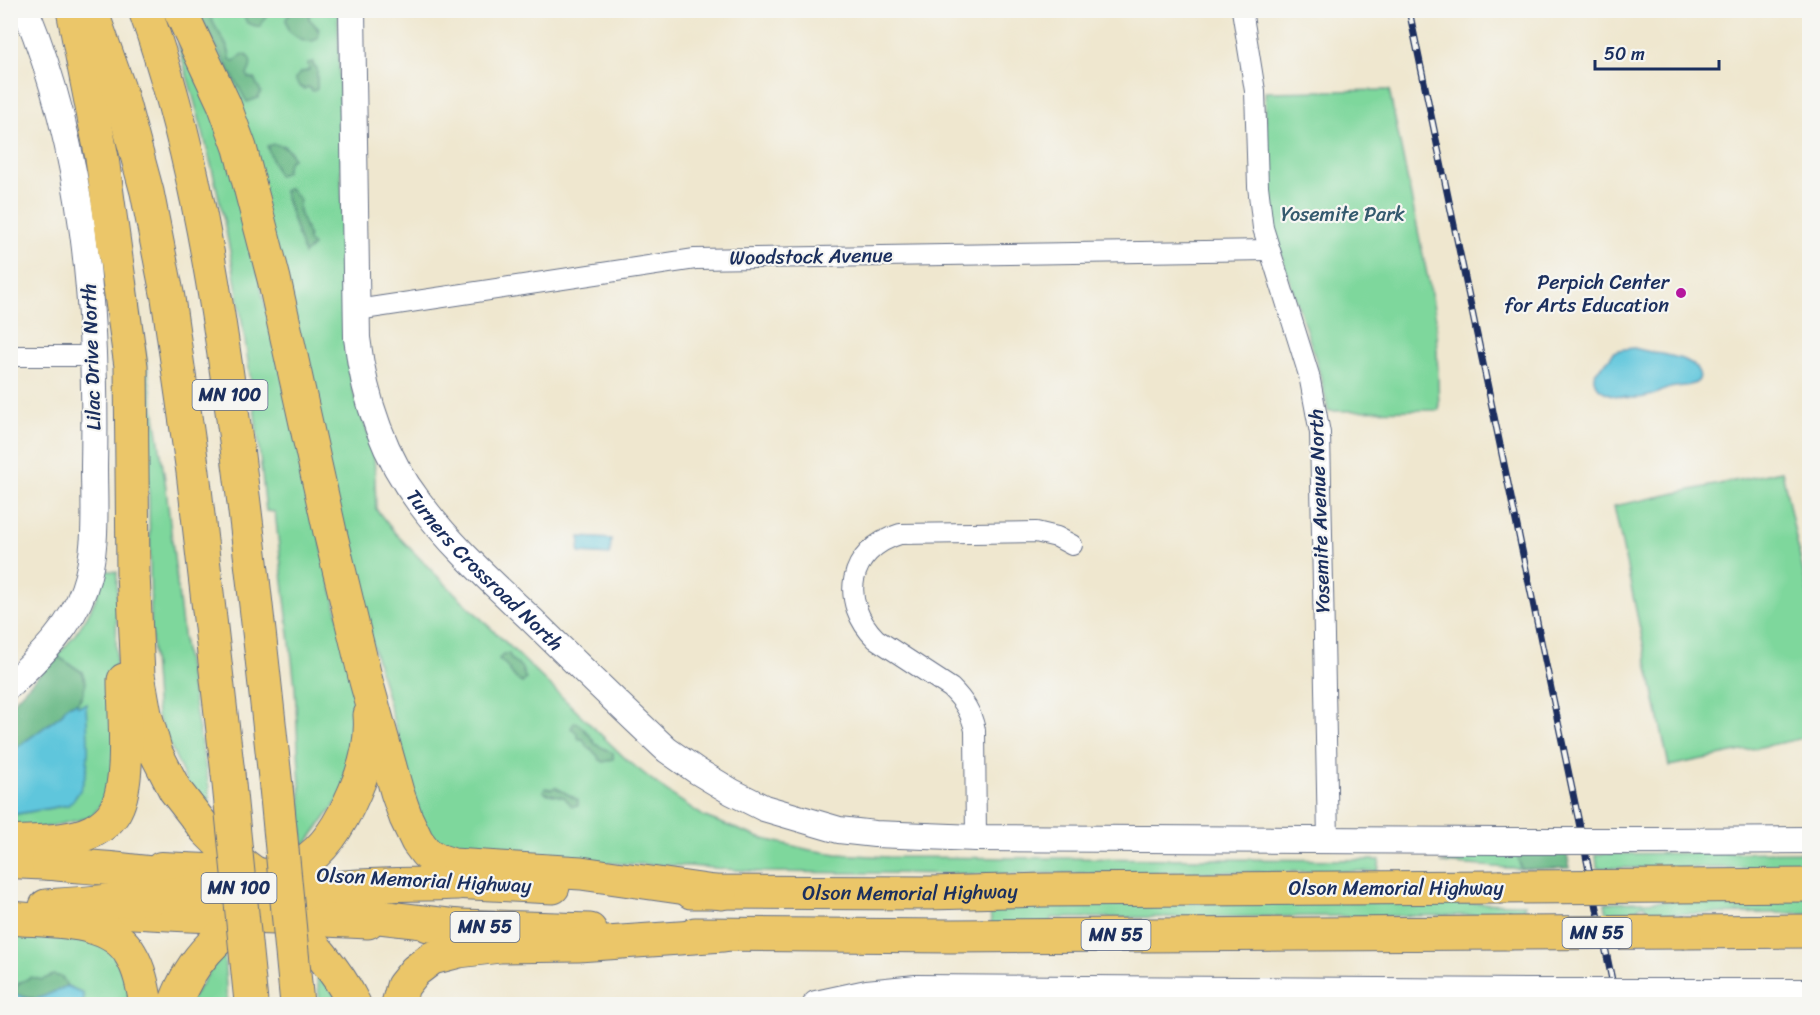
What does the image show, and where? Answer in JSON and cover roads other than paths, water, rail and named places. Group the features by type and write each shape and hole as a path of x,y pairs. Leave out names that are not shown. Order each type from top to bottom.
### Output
{"highway":[{"path":"73,10 102,158 131,366 133,574 138,675 145,714 156,753 175,790 206,830 269,894 319,953 335,973 354,1005"},
{"name":"MN 100","path":"91,10 120,92 147,192 168,298 193,472 228,774 251,1003"},
{"name":"MN 100","path":"146,10 188,157 217,299 241,472 276,787 297,1005"},
{"path":"180,10 224,104 240,148 274,279 330,532 366,681 406,818 417,842 426,853 453,865 581,873 721,893"},
{"path":"10,843 50,841 77,836 92,831 104,823 116,810 123,790 124,665 133,574"},
{"path":"175,1005 198,960 230,928 313,855 346,812 359,782 369,744 370,721 366,681"},
{"path":"48,863 157,874 209,890"},
{"name":"Olson Memorial Highway","path":"46,906 157,914 269,894 458,883 721,893 1809,885"},
{"path":"46,906 158,898 209,890 269,894"},
{"name":"Olson Memorial Highway","path":"269,894 457,926 723,934 951,936 1809,931"},
{"path":"10,918 94,927 112,934 131,954 137,967 146,1005"},
{"path":"398,1005 404,986 415,971 432,958 459,951 500,946 578,945 723,934"}],"main road":[{"name":"Olson Memorial Highway","path":"10,862 48,863 269,894"},
{"name":"Olson Memorial Highway","path":"10,905 46,906"}],"street":[{"name":"Lilac Drive North","path":"10,685 52,643 76,608 90,573 94,515 93,356 89,280 69,149 46,63 26,10"},
{"name":"Yosemite Avenue North","path":"1242,10 1255,91 1259,204 1269,250 1309,375 1320,433 1328,840"},
{"name":"Turners Crossroad North","path":"351,15 357,310 361,367 370,401 400,474 418,501 454,545 667,750 732,792 764,808 839,830 976,838 1809,840"},
{"name":"Woodstock Avenue","path":"357,310 695,259 1269,250"},
{"path":"10,356 93,356"},
{"path":"976,838 973,717 961,698 951,688 876,639 868,631 855,611 853,586 855,574 859,564 874,546 887,538 906,534 1036,532 1058,537 1072,545"},
{"path":"816,1005 867,993 916,988 1453,998 1530,992 1809,992"}],"water":[{"path":"1634,348 1687,361 1699,372 1699,379 1690,385 1670,388 1644,397 1622,397 1601,390 1594,381 1597,370 1613,352"},
{"path":"580,537 611,539 610,555 579,553"},
{"path":"77,703 78,706 86,704 88,757 83,784 77,795 68,805 11,815 11,752 61,715 67,706"},
{"path":"67,986 83,993 83,1004 11,1004 11,992 31,1000"}],"railway":[{"path":"1409,10 1617,1004"}],"place":[{"name":"Perpich Center for Arts Education","path":"1681,293"}],"park label":[{"name":"Yosemite Park","path":"1343,214"}]}
